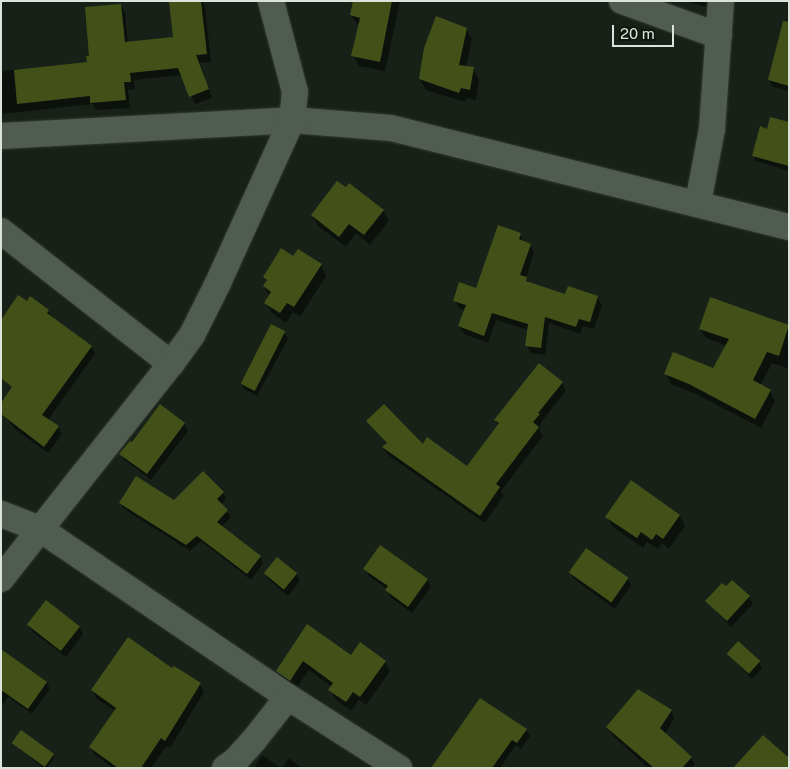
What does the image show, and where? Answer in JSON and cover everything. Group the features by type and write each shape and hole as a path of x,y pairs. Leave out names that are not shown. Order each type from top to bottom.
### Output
{"street":[{"path":"1,579 192,335 292,120 295,92 271,1"},
{"path":"622,1 719,36"},
{"path":"698,203 712,129 721,1"},
{"path":"1,136 292,120 390,128 789,227"},
{"path":"1,231 171,364"},
{"path":"1,514 40,529 288,697 399,768"},
{"path":"225,768 236,760 254,740 288,697"}],"building":[{"path":"169,1 201,1 207,54 196,55 209,89 189,97 178,68 130,73 131,82 124,82 126,100 90,103 90,96 17,104 14,70 87,62 86,56 89,56 85,7 121,4 125,42 173,37"},
{"path":"353,1 392,1 380,62 351,56 360,18 350,15"},
{"path":"436,16 467,28 459,65 474,67 470,90 461,88 459,93 419,79 424,48"},
{"path":"783,21 789,22 789,86 768,80"},
{"path":"770,117 789,122 789,166 752,156 760,126 767,129"},
{"path":"337,181 346,187 349,183 384,210 364,235 349,224 339,237 311,215"},
{"path":"498,225 521,233 519,239 531,244 520,275 527,277 526,281 565,294 568,286 598,296 590,322 579,319 576,327 545,317 541,348 525,346 528,324 492,313 484,336 458,326 466,305 453,301 459,282 476,288"},
{"path":"281,248 293,256 298,249 322,264 294,307 287,303 280,313 264,303 271,292 263,286 267,280 263,277"},
{"path":"18,295 27,301 30,296 49,310 47,313 92,346 42,415 59,426 44,447 1,414 1,403 12,387 1,378 1,320"},
{"path":"710,297 789,325 779,356 767,352 753,380 771,390 755,419 689,384 664,374 673,352 713,368 729,339 699,329"},
{"path":"271,324 285,331 255,391 241,384"},
{"path":"539,363 563,382 538,413 540,414 533,422 539,427 496,484 500,487 480,516 382,447 387,443 366,421 384,404 423,444 427,437 467,466 499,423 494,420"},
{"path":"160,404 185,423 147,474 119,454 130,441 132,442"},
{"path":"203,471 224,492 217,499 228,510 217,522 261,556 247,574 197,536 186,545 119,503 136,476 174,500"},
{"path":"631,480 680,515 663,539 656,534 652,540 641,532 637,538 605,517"},
{"path":"380,545 428,579 408,607 385,590 388,586 363,569"},
{"path":"586,548 629,578 611,602 569,573"},
{"path":"277,557 297,573 284,590 264,573"},
{"path":"732,580 750,596 727,621 705,601 722,583 726,586"},
{"path":"46,600 80,626 61,651 27,624"},
{"path":"307,624 351,655 360,642 386,661 360,697 353,692 346,702 328,690 333,683 303,661 290,681 276,671"},
{"path":"128,637 172,668 174,666 201,683 165,741 161,738 141,768 118,768 89,747 116,708 91,690"},
{"path":"738,641 760,661 749,674 727,654"},
{"path":"1,649 47,682 28,709 1,690"},
{"path":"638,689 672,710 660,728 692,757 682,768 654,768 606,727"},
{"path":"480,698 527,729 517,743 512,740 492,768 431,768"},
{"path":"21,730 54,754 45,767 12,743"},
{"path":"763,735 789,758 789,768 733,768"}]}
